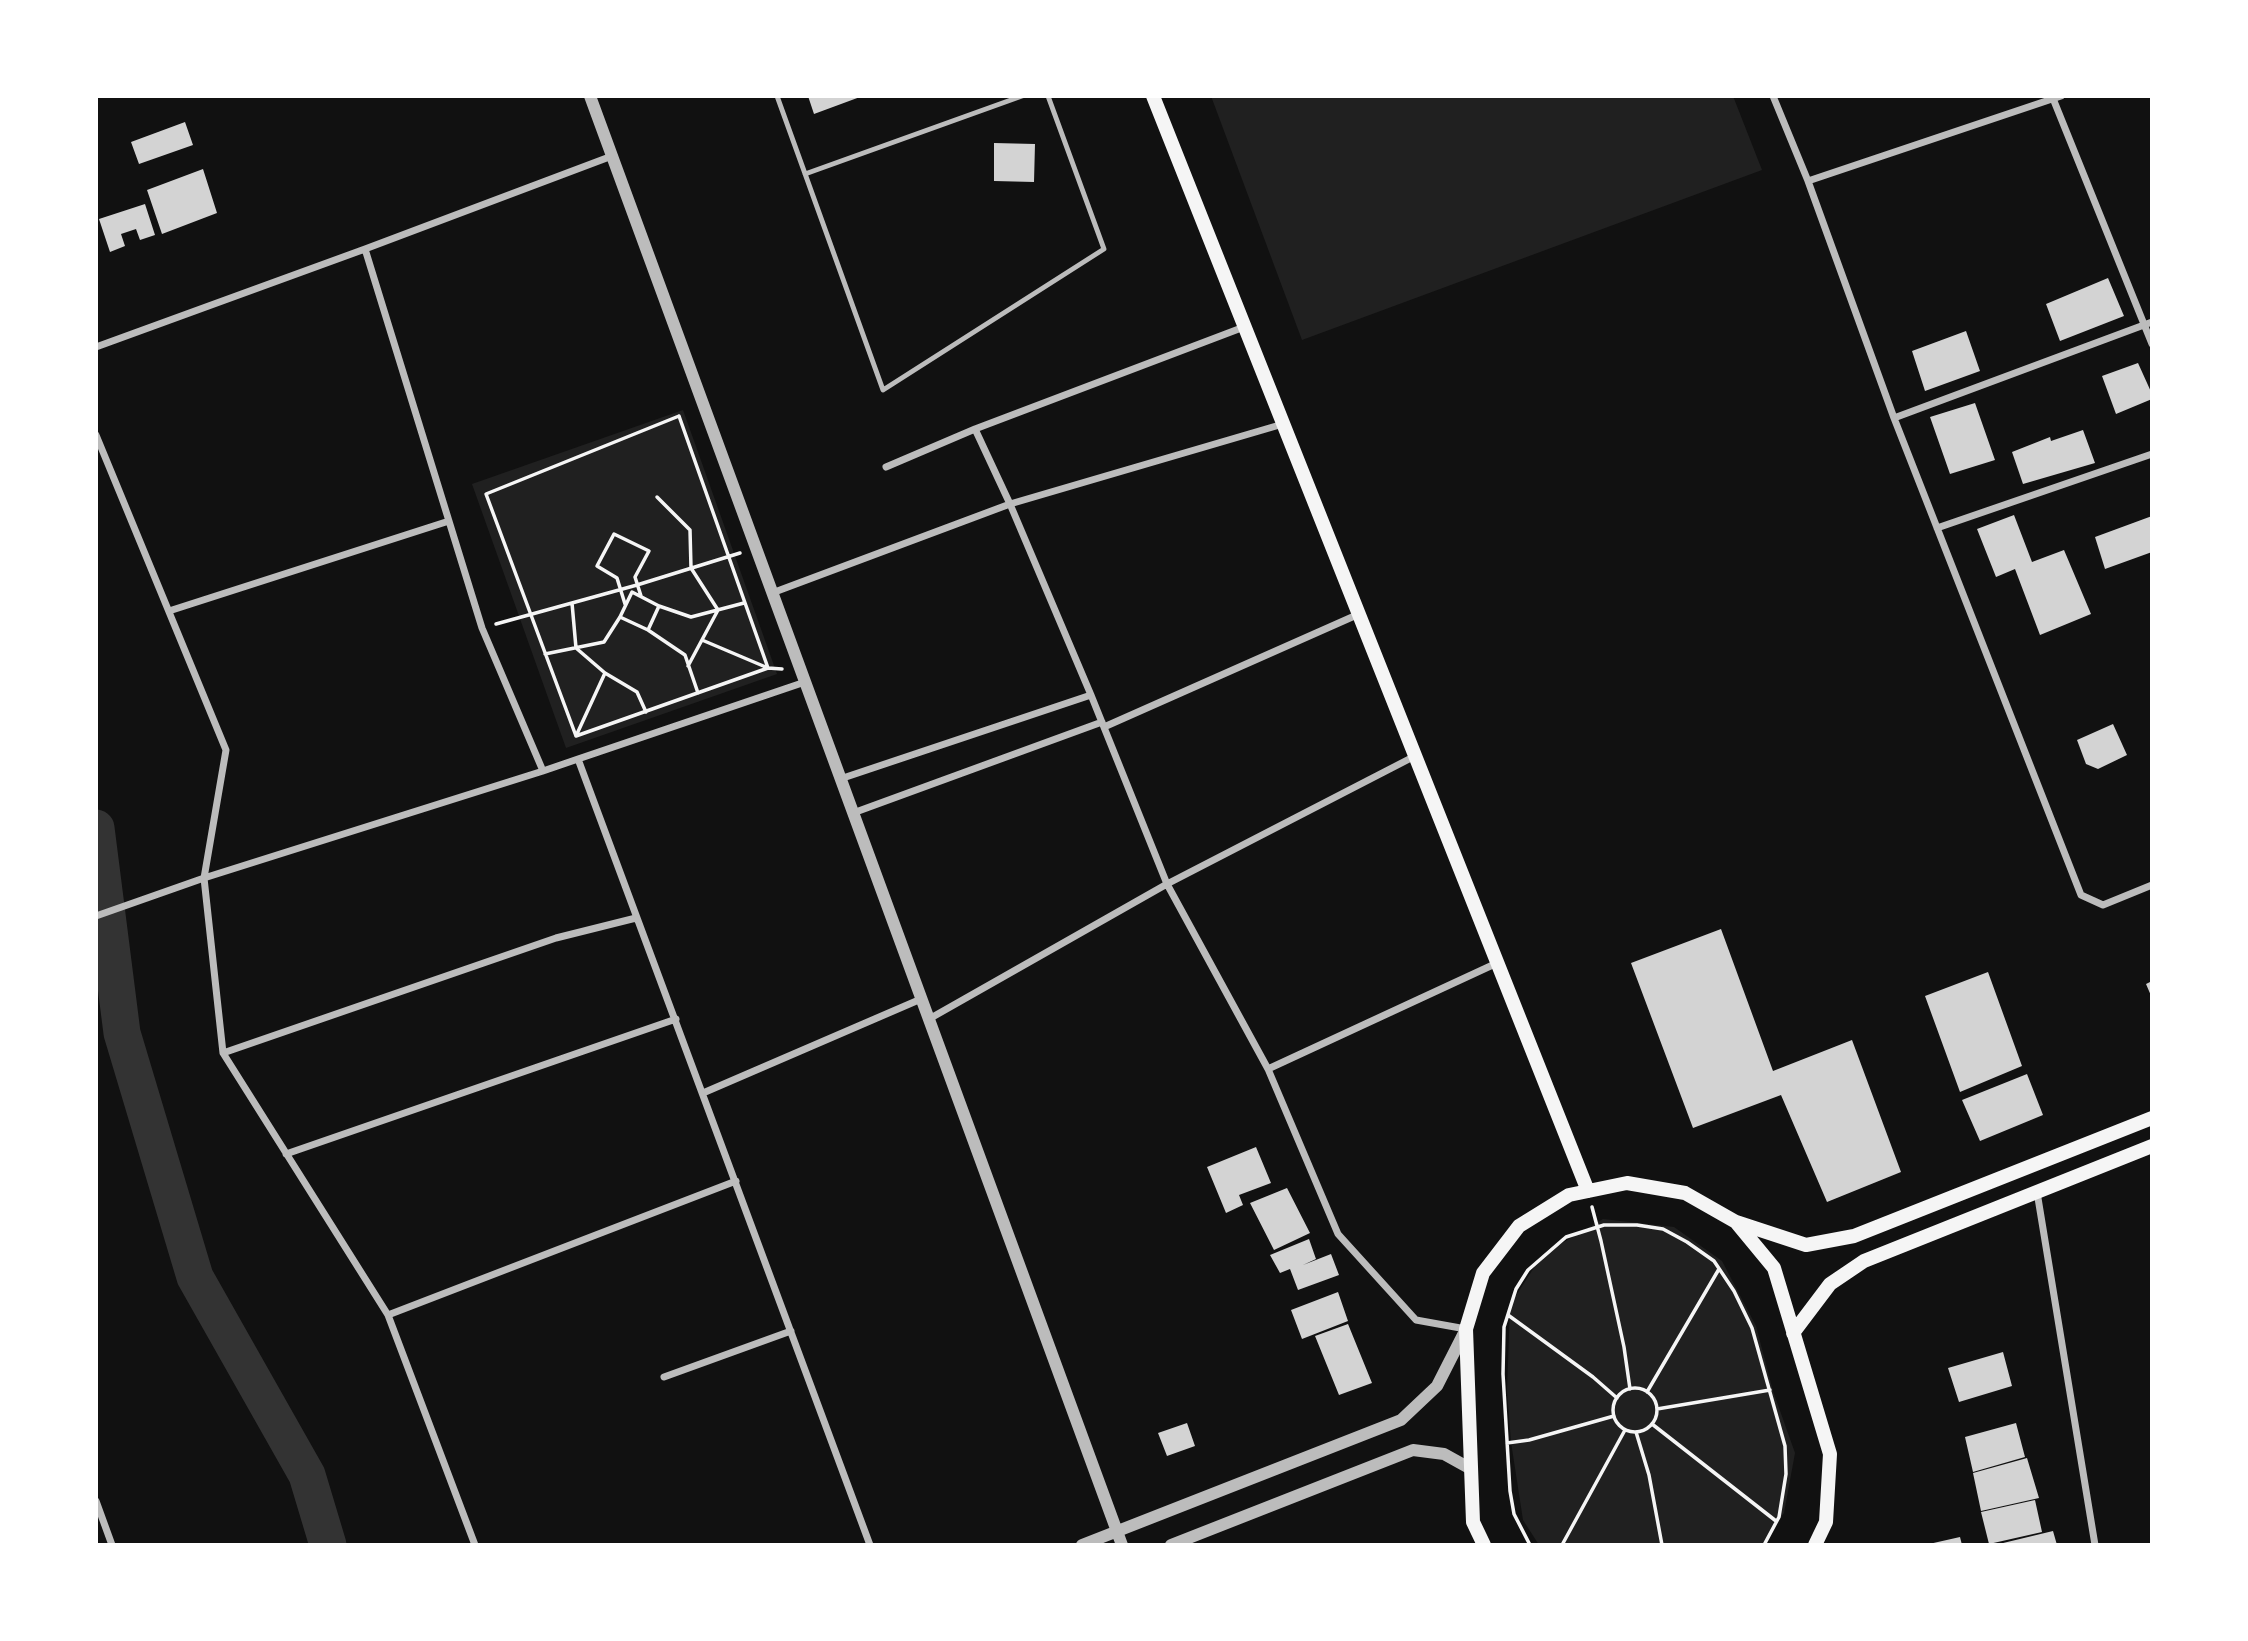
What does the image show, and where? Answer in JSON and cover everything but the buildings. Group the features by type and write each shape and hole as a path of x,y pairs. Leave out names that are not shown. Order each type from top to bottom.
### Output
{"main road":[{"path":"1153,96 1588,1191"},
{"path":"1484,1545 1473,1522 1466,1329 1483,1273 1519,1226 1569,1195 1627,1184 1685,1193 1736,1223 1806,1245 1854,1236 2152,1118"},
{"path":"1793,1332 1830,1284 1864,1261 2152,1146"},
{"path":"1736,1223 1774,1268 1830,1454 1826,1521 1815,1545"}],"street":[{"path":"590,96 1122,1545"},
{"path":"1773,96 1808,181 1894,418 2081,895 2103,905 2152,885"},
{"path":"1808,181 2055,97 2148,323 2152,344"},
{"path":"96,346 612,156"},
{"path":"365,249 482,628 543,771"},
{"path":"1894,418 2148,323"},
{"path":"886,467 975,429 1245,327"},
{"path":"772,593 1010,504 1283,424"},
{"path":"975,429 1010,504 1091,695 1167,884 1268,1069 1338,1234 1416,1321 1466,1329 1437,1386 1401,1420 1082,1545"},
{"path":"96,435 226,750 204,878 223,1053 388,1315 475,1545"},
{"path":"1937,528 2152,454"},
{"path":"169,611 449,521"},
{"path":"853,813 1103,725 1359,614"},
{"path":"96,916 204,878 543,771 802,676"},
{"path":"840,779 1091,695"},
{"path":"929,1019 1167,884 1415,756"},
{"path":"578,759 870,1545"},
{"path":"223,1053 556,938 636,918"},
{"path":"1268,1069 1497,963"},
{"path":"703,1093 921,999"},
{"path":"286,1154 676,1019"},
{"path":"388,1315 736,1181"},
{"path":"2037,1192 2095,1545"},
{"path":"664,1377 791,1331"},
{"path":"1171,1545 1413,1450 1444,1454 1471,1469"},
{"path":"96,1501 112,1545"}],"lane":[{"path":"777,96 883,390 1104,249 1048,96"},
{"path":"805,174 1022,96"}],"path":[{"path":"576,736 486,494 679,416 768,668"},
{"path":"657,497 690,530 691,568 718,610"},
{"path":"626,606 617,578 597,566 614,534 649,551 635,577 641,597"},
{"path":"482,628 755,548"},
{"path":"545,654 604,642 632,593 691,617 745,603"},
{"path":"572,603 576,648 606,673 637,692 646,712"},
{"path":"648,630 659,606"},
{"path":"688,666 718,610"},
{"path":"620,617 648,630 685,655 698,693"},
{"path":"702,640 768,668 802,676"},
{"path":"576,736 768,668"},
{"path":"576,736 606,673"},
{"path":"1588,1191 1624,1347 1630,1389"},
{"path":"1530,1545 1514,1514 1510,1491 1503,1374 1504,1326 1516,1289 1528,1270 1566,1237 1604,1225 1637,1225 1663,1229 1714,1261 1734,1291 1752,1328 1785,1446 1786,1474 1776,1521 1764,1545"},
{"path":"1647,1392 1719,1269"},
{"path":"1508,1315 1593,1377 1617,1398"},
{"path":"1630,1389 1647,1392 1652,1396 1657,1409 1652,1424 1643,1431 1626,1429 1614,1416 1617,1398 1630,1389"},
{"path":"1657,1409 1770,1390"},
{"path":"1507,1443 1530,1440 1614,1416"},
{"path":"1652,1424 1776,1521"},
{"path":"1562,1545 1626,1429"},
{"path":"1636,1432 1649,1475 1662,1545"}],"shaded area":[{"path":"1211,96 1733,96 1762,170 1302,340"},
{"path":"683,410 777,674 566,748 472,484"},
{"path":"1603,1219 1674,1227 1722,1261 1756,1326 1773,1391 1795,1453 1784,1513 1762,1545 1539,1545 1523,1520 1511,1442 1507,1391 1510,1305 1542,1255"}],"waterway":[{"path":"96,828 122,1033 195,1277 307,1475 328,1545"}]}
